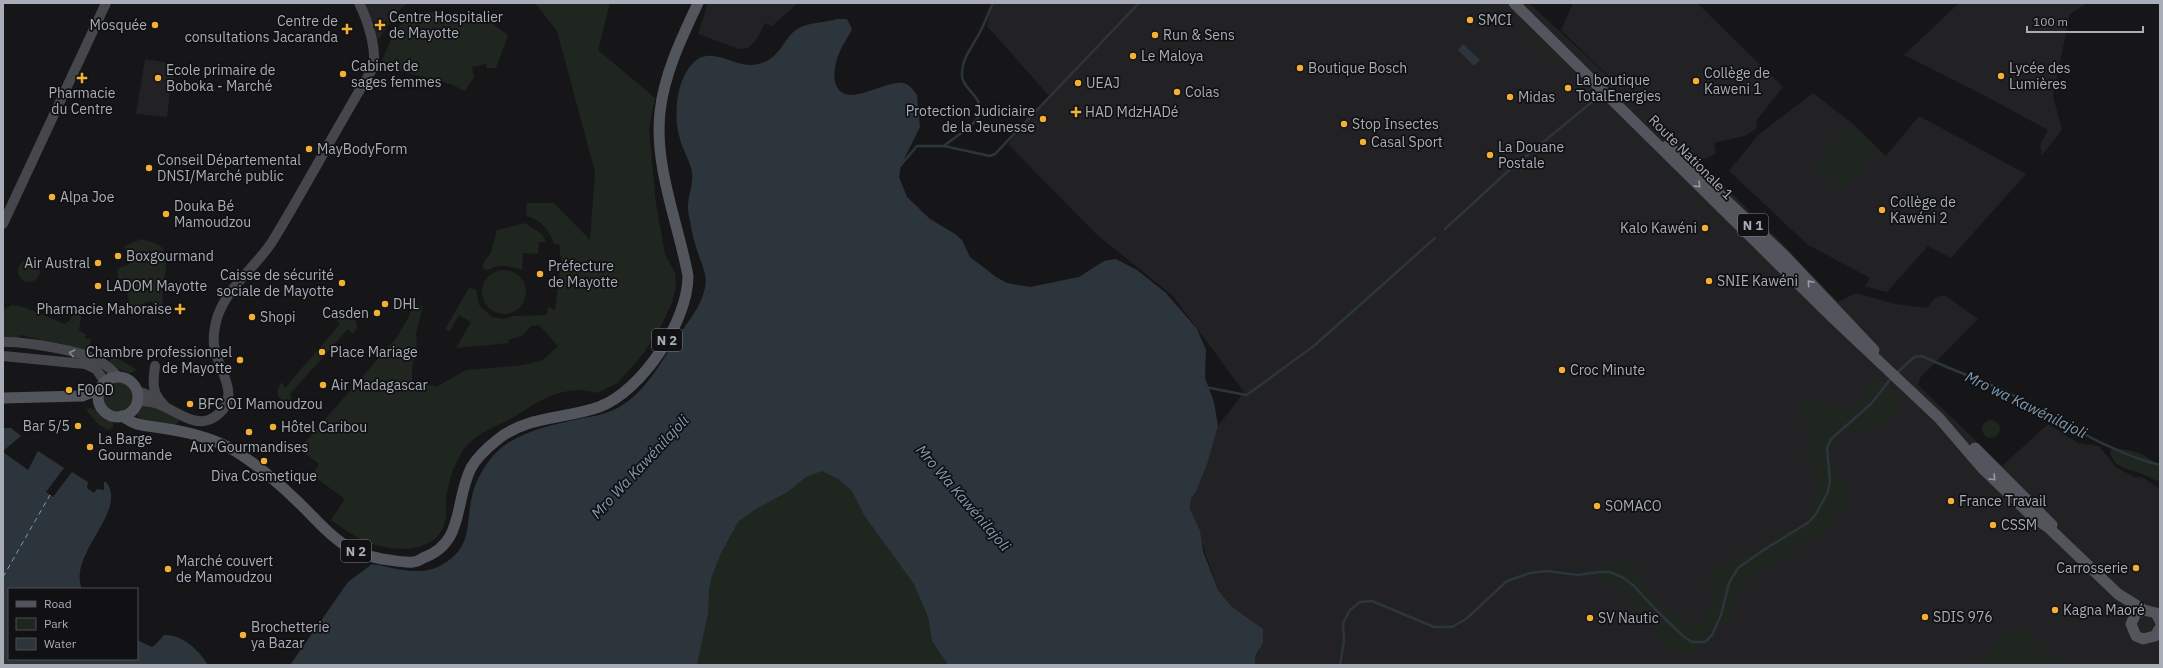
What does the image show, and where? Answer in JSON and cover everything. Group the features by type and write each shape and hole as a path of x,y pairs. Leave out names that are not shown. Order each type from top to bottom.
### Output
{"main road":[{"name":"N 2","path":"126,414 138,426 149,426 179,432 264,473 303,507 331,536 352,550 365,555 399,562 414,562 441,550 450,539 467,479 482,453 498,439 515,428 598,407 624,393 645,370 673,330 686,301 688,276 667,194 659,132 660,110 672,65 698,3"},
{"name":"Route Nationale 1","path":"1514,3 1834,320 1886,366 1939,418 1982,468 2013,498 2083,560 2118,594 2144,610 2156,613 2160,621"},
{"name":"Route Nationale 1","path":"1522,3 1614,95 1783,254 1869,342 1886,366"},
{"path":"3,398 88,395 118,377 128,380 137,396 126,414 109,415 101,407 84,399 58,397"},
{"path":"101,407 98,398 102,386"},
{"name":"Route Nationale 1","path":"2118,594 2132,620 2131,628 2136,636 2143,639 2156,640 2160,629"},
{"path":"2132,620 2136,613 2144,610"}],"street":[{"path":"3,224 57,112 106,3"},
{"path":"137,396 166,406 191,420 203,421 215,416 228,402 229,388 218,362 213,342 217,318 225,300 232,290 271,242 373,68 373,55 369,32 359,3"},
{"path":"3,342 29,343 92,357 107,366 118,377"},
{"path":"3,356 85,364 96,369 102,386"},
{"path":"155,366 153,384 158,399 166,406"},
{"path":"137,396 158,399"}],"shaded area":[{"name":"Centre Hospitalier de Mayotte","path":"364,3 409,3 402,7 378,40 374,38"},
{"path":"708,3 798,3 772,26 765,23 757,39 748,48 739,49 698,34"},
{"path":"995,3 1529,3 1624,91 1561,30 1573,3 1697,3 1783,87 1756,121 1757,128 1745,136 1714,143 1716,154 1699,161 1779,240 1838,302 1856,293 1895,304 1927,308 1936,297 1945,295 1978,319 1920,378 1918,385 2002,466 2048,424 2078,443 2099,446 2117,468 2135,477 2142,477 2158,488 2160,487 2160,665 1255,665 1255,657 1259,652 1263,629 1231,606 1218,590 1190,509 1191,498 1196,492 1218,426 1244,392 1173,296 1096,234 1008,144 1029,118 1050,97 987,26 990,11"},
{"name":"Lycée des Lumières","path":"1959,3 2088,3 2070,14 2053,96 2062,130 2042,155 2040,145 2048,130 1904,55"},
{"name":"Ecole primaire de Boboka - Marché","path":"145,59 174,64 174,92 170,92 167,117 136,114"},
{"name":"Collège de Kawéni 2","path":"1813,93 1852,123 1886,156 1919,116 2026,174 1951,258 1928,246 1887,292 1867,287 1865,286 1870,278 1808,245 1729,171 1758,135"}],"green space":[{"path":"535,3 610,3 598,50 655,98 649,128 656,204 665,254 675,273 676,286 672,303 661,326 643,354 618,383 597,393 576,390 567,391 549,397 482,433 468,444 459,457 451,475 446,501 445,521 443,528 437,537 418,547 406,549 383,547 372,544 358,538 331,520 345,499 312,475 319,464 299,449 397,337 414,304 423,306 416,333 417,346 412,367 412,380 436,387 466,370 524,365 543,360 558,346 539,325 531,326 523,335 508,340 509,343 456,348 471,322 459,315 450,331 445,329 469,288 476,289 479,305 492,317 504,319 514,316 547,315 548,307 555,310 562,257 560,256 560,245 554,244 544,226 531,217 526,216 527,203 554,203 590,240 595,172 557,31"},
{"path":"426,12 482,16 508,35 496,68 487,68 486,64 472,67 474,77 465,91 451,84 380,66 391,39 401,24 416,14"},
{"path":"1533,35 1542,39 1571,66 1563,64 1541,45 1528,38"},
{"path":"1851,124 1879,150 1843,190 1815,164"},
{"path":"525,223 542,234 546,242 539,242 538,254 523,253 522,270 505,266 497,266 488,270 483,268 483,264 491,252 497,230"},
{"path":"141,239 157,244 165,252 166,268 162,294 164,306 154,308 151,301 130,309 126,279 118,279 117,269 130,264 124,247"},
{"path":"29,260 37,263 40,271 37,279 29,282 21,279 18,271 21,263"},
{"path":"500,270 508,270 520,276 526,288 526,296 520,308 508,314 500,314 488,308 482,296 482,288 488,276"},
{"path":"12,305 24,307 65,324 71,319 73,309 82,311 79,330 86,335 85,338 91,339 88,352 42,343 39,339 20,335 18,338 3,338 3,310"},
{"path":"342,313 348,314 356,321 357,328 353,334 348,329 290,394 292,399 285,402 281,400 277,393 280,384 282,382 285,388 340,324 336,320"},
{"path":"113,356 136,369 135,371 130,373 112,367 109,362"},
{"path":"1881,380 1899,395 1902,406 1889,422 1878,429 1859,429 1847,431 1841,434 1833,442 1825,459 1827,465 1847,481 1849,487 1847,503 1826,532 1819,539 1802,544 1780,560 1753,573 1735,598 1734,612 1728,623 1715,625 1710,629 1705,634 1696,652 1679,654 1670,650 1649,621 1638,612 1623,591 1595,574 1594,568 1598,564 1613,561 1625,562 1636,571 1658,601 1679,617 1695,626 1703,620 1710,609 1714,595 1708,583 1710,575 1719,565 1739,556 1759,551 1775,536 1803,525 1809,516 1813,499 1818,492 1820,482 1810,469 1805,457 1805,453 1812,438 1813,432 1799,412 1802,402 1809,399 1815,399 1843,409 1850,409 1867,387 1875,381"},
{"path":"118,382 129,386 133,397 129,408 118,412 107,408 103,397 107,386"},
{"path":"737,385 1044,665 696,665"},
{"path":"143,405 151,405 180,420 175,427 140,420 136,413"},
{"path":"89,408 96,409 113,422 113,428 108,430 99,425 86,410"},
{"path":"1991,420 1997,423 2000,429 1997,435 1991,438 1985,435 1982,429 1985,423"},
{"path":"2113,448 2138,453 2154,461 2160,466 2160,481 2118,465 2112,458 2110,452"},
{"path":"2021,626 2063,665 1975,665 2000,639"}],"water":[{"name":"Mro Wa Kawénilajoli","path":"837,19 847,19 852,29 836,61 834,75 835,84 842,93 849,95 867,92 895,83 903,83 914,91 917,95 920,127 901,165 899,177 907,197 930,219 962,240 970,257 996,277 1007,283 1030,287 1079,277 1104,261 1116,259 1137,270 1166,293 1197,329 1206,350 1205,378 1214,402 1218,426 1207,464 1196,492 1191,498 1190,509 1200,531 1203,551 1218,590 1231,606 1263,629 1263,643 1255,657 1255,665 948,665 932,641 928,617 914,584 864,515 852,491 838,479 822,471 806,477 786,493 754,510 738,522 721,553 712,576 709,589 708,613 697,665 290,665 348,582 372,564 409,571 419,571 437,568 453,557 459,550 466,536 471,501 478,479 490,459 501,448 520,436 540,428 612,411 630,400 645,385 692,316 703,295 706,283 704,269 694,242 688,210 692,172 680,139 677,120 680,89 687,70 700,58 707,56 714,56 737,63 752,65 762,63 775,55 793,32 799,28"},
{"path":"1463,44 1480,60 1474,66 1458,50"},
{"path":"3,428 11,428 21,436 3,451"},
{"path":"38,451 64,468 46,492 53,497 72,472 88,482 87,488 94,493 97,489 104,490 104,482 106,482 111,493 110,506 83,562 80,576 82,588 8,588 8,660 138,660 138,640 152,647 164,635 171,635 189,644 200,654 208,665 3,665 3,452 28,470"}],"waterway":[{"path":"944,146 966,130 978,117 980,111 979,103 963,81 962,69 966,57 979,34 993,3"},
{"path":"900,166 917,146 944,146 990,156 995,154 1139,3"},
{"path":"1445,229 1507,172 1598,97"},
{"path":"1205,387 1246,395 1251,392 1315,345 1435,238"},
{"name":"Mro wa Kawénilajoli","path":"1896,374 1914,357 1922,356 2011,394 2103,444 2160,465"},
{"name":"Mro wa Kawénilajoli","path":"1340,665 1344,641 1343,623 1350,610 1360,602 1372,601 1434,627 1452,627 1466,619 1507,581 1530,573 1546,571 1578,575 1610,572 1622,577 1633,585 1683,636 1692,642 1705,642 1712,635 1721,615 1729,583 1738,568 1762,551 1809,522 1816,514 1827,494 1830,482 1827,448 1831,439 1871,404 1892,377"}],"ferry route":[{"path":"3,577 50,495"}],"place":[{"name":"SMCI","path":"1470,20"},
{"name":"Mosquée","path":"155,25"},
{"name":"Centre Hospitalier de Mayotte","path":"380,25"},
{"name":"Centre de consultations Jacaranda","path":"347,29"},
{"name":"Run & Sens","path":"1155,35"},
{"name":"Le Maloya","path":"1133,56"},
{"name":"Boutique Bosch","path":"1300,68"},
{"name":"Cabinet de sages femmes","path":"343,74"},
{"name":"Lycée des Lumières","path":"2001,76"},
{"name":"Pharmacie du Centre","path":"82,78"},
{"name":"Ecole primaire de Boboka - Marché","path":"158,78"},
{"name":"Collège de Kaweni 1","path":"1696,81"},
{"name":"UEAJ","path":"1078,83"},
{"name":"La boutique TotalEnergies","path":"1568,88"},
{"name":"Colas","path":"1177,92"},
{"name":"Midas","path":"1510,97"},
{"name":"HAD MdzHADé","path":"1076,112"},
{"name":"Protection Judiciaire de la Jeunesse","path":"1043,119"},
{"name":"Stop Insectes","path":"1344,124"},
{"name":"Casal Sport","path":"1363,142"},
{"name":"MayBodyForm","path":"309,149"},
{"name":"La Douane Postale","path":"1490,155"},
{"name":"Conseil Départemental DNSI/Marché public","path":"149,168"},
{"name":"Alpa Joe","path":"52,197"},
{"name":"Collège de Kawéni 2","path":"1882,210"},
{"name":"Douka Bé Mamoudzou","path":"166,214"},
{"name":"Kalo Kawéni","path":"1705,228"},
{"name":"Boxgourmand","path":"118,256"},
{"name":"Air Austral","path":"98,263"},
{"name":"Préfecture de Mayotte","path":"540,274"},
{"name":"SNIE Kawéni","path":"1709,281"},
{"name":"Caisse de sécurité sociale de Mayotte","path":"342,283"},
{"name":"LADOM Mayotte","path":"98,286"},
{"name":"DHL","path":"385,304"},
{"name":"Pharmacie Mahoraise","path":"180,309"},
{"name":"Casden","path":"377,313"},
{"name":"Shopi","path":"252,317"},
{"name":"Place Mariage","path":"322,352"},
{"name":"Chambre professionnel de Mayotte","path":"240,360"},
{"name":"Croc Minute","path":"1562,370"},
{"name":"Air Madagascar","path":"323,385"},
{"name":"FOOD","path":"69,390"},
{"name":"BFC OI Mamoudzou","path":"190,404"},
{"name":"Bar 5/5","path":"78,426"},
{"name":"Hôtel Caribou","path":"273,427"},
{"name":"Aux Gourmandises","path":"249,432"},
{"name":"La Barge Gourmande","path":"90,447"},
{"name":"Diva Cosmetique","path":"264,461"},
{"name":"France Travail","path":"1951,501"},
{"name":"SOMACO","path":"1597,506"},
{"name":"CSSM","path":"1993,525"},
{"name":"Carrosserie","path":"2136,568"},
{"name":"Marché couvert de Mamoudzou","path":"168,569"},
{"name":"Kagna Maoré","path":"2055,610"},
{"name":"SDIS 976","path":"1925,617"},
{"name":"SV Nautic","path":"1590,618"},
{"name":"Brochetterie ya Bazar","path":"243,635"}]}
